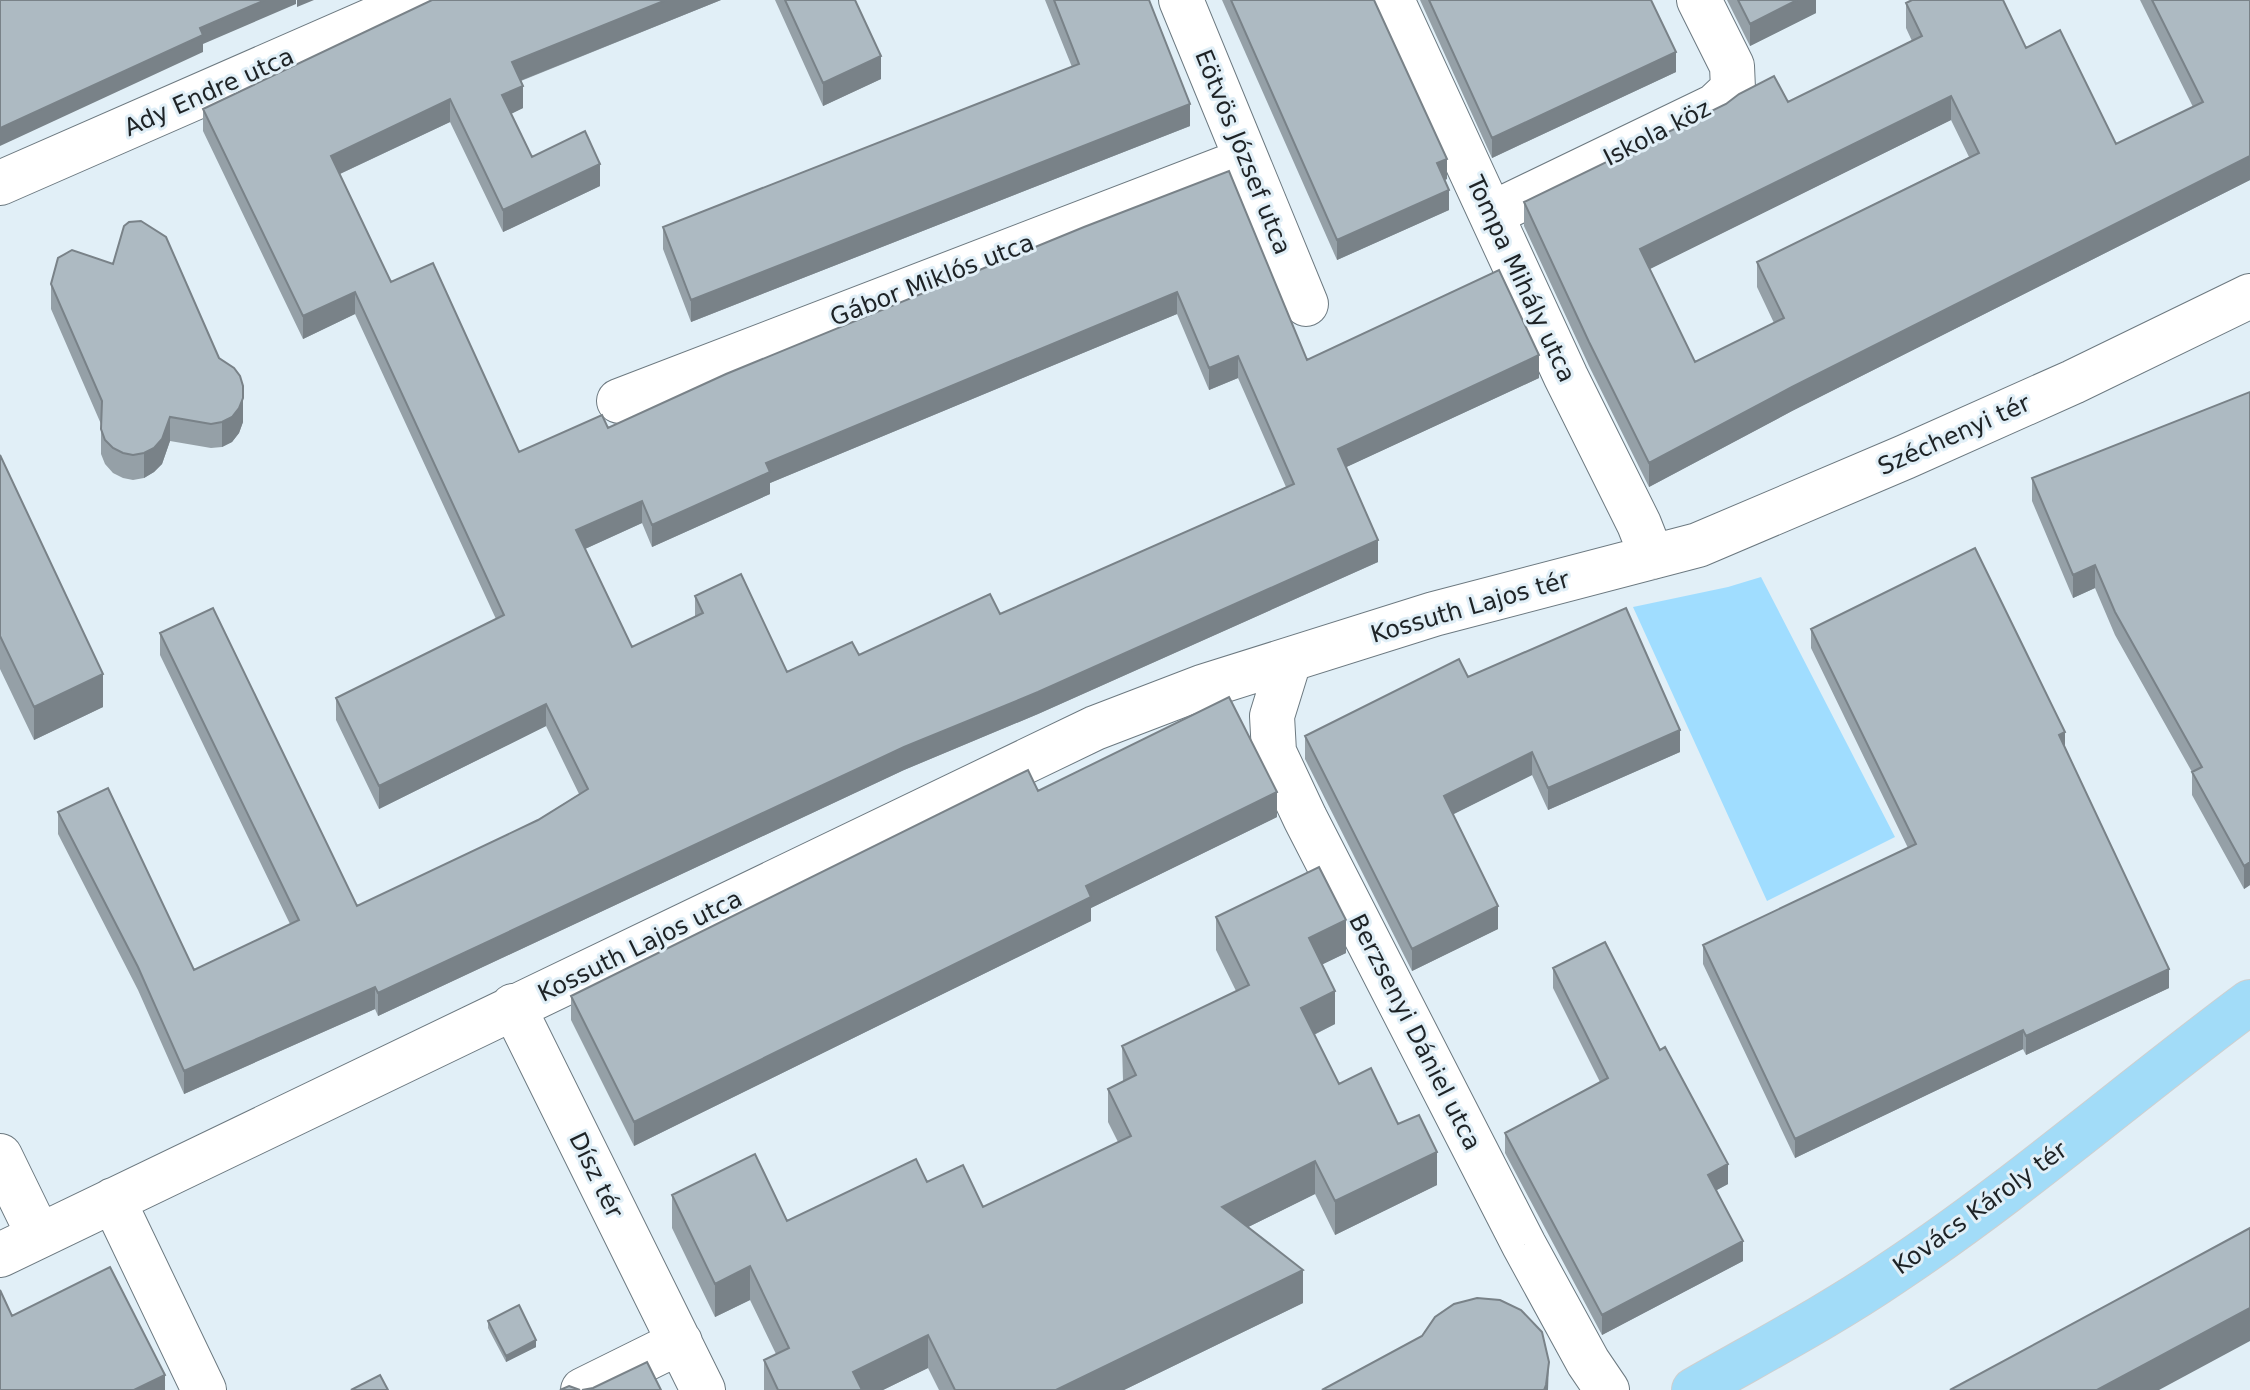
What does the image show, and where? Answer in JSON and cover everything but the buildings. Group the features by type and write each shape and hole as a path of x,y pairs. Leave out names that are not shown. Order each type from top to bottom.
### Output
{"main road":[{"name":"Kovács Károly tér","path":"1694,1390 1818,1321 1892,1274 1979,1212 2250,1002"}],"street":[{"name":"Ady Endre utca","path":"0,183 418,0"},
{"name":"Eötvös József utca","path":"1181,0 1306,304"},
{"name":"Tompa Mihály utca","path":"1392,0 1652,557"},
{"name":"Iskola köz","path":"1491,214 1715,106 1733,89 1732,66 1699,0"},
{"name":"Gábor Miklós utca","path":"619,401 1246,160"},
{"name":"Széchenyi tér","path":"1652,557 1698,545 1905,457 2073,382 2250,296"},
{"name":"Kossuth Lajos tér","path":"1289,661 1434,614 1652,557"},
{"name":"Kossuth Lajos utca","path":"0,1255 1095,728 1202,687 1289,661"},
{"name":"Berzsenyi Dániel utca","path":"1289,661 1272,716 1274,752 1524,1245 1588,1362 1607,1390"},
{"name":"Dísz tér","path":"513,1006 703,1390"},
{"path":"0,1156 39,1236"},
{"path":"113,1200 204,1390"},
{"path":"583,1390 680,1342"}],"shaded area":[{"path":"1761,577 1895,837 1767,901 1633,607"}]}
